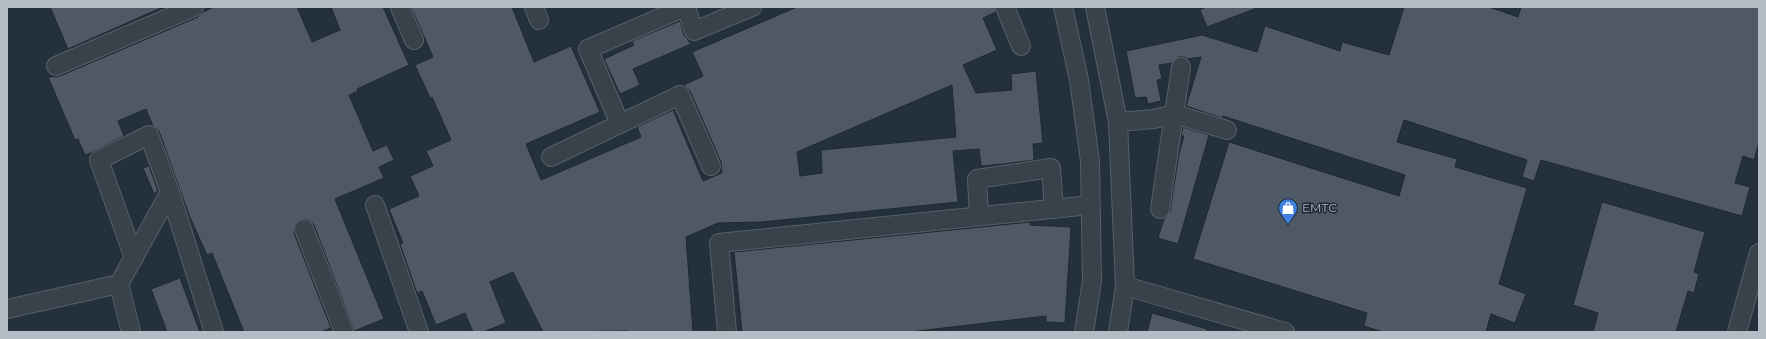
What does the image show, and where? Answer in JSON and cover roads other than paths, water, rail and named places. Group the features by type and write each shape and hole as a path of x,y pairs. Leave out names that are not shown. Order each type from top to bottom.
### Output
{"street":[{"path":"56,66 194,7"},
{"path":"400,7 414,40"},
{"path":"620,124 588,49 685,7 694,31 752,7"},
{"path":"1005,7 1021,46"},
{"path":"1063,7 1079,80 1090,161 1092,281 1084,332"},
{"path":"1095,7 1118,122 1125,286 1118,332"},
{"path":"1160,209 1181,67"},
{"path":"551,157 680,95 712,166"},
{"path":"1118,122 1154,119 1175,114 1227,130"},
{"path":"134,258 99,160 149,135 170,192 214,332"},
{"path":"979,216 977,178 1051,168 1054,209"},
{"path":"131,332 119,284 170,192"},
{"path":"375,204 419,332"},
{"path":"727,332 719,243 1090,206"},
{"path":"304,228 344,332"},
{"path":"1737,332 1759,253"},
{"path":"7,309 119,284"},
{"path":"1125,286 1285,332"}],"place":[{"name":"EMTC","path":"1288,225"}]}
